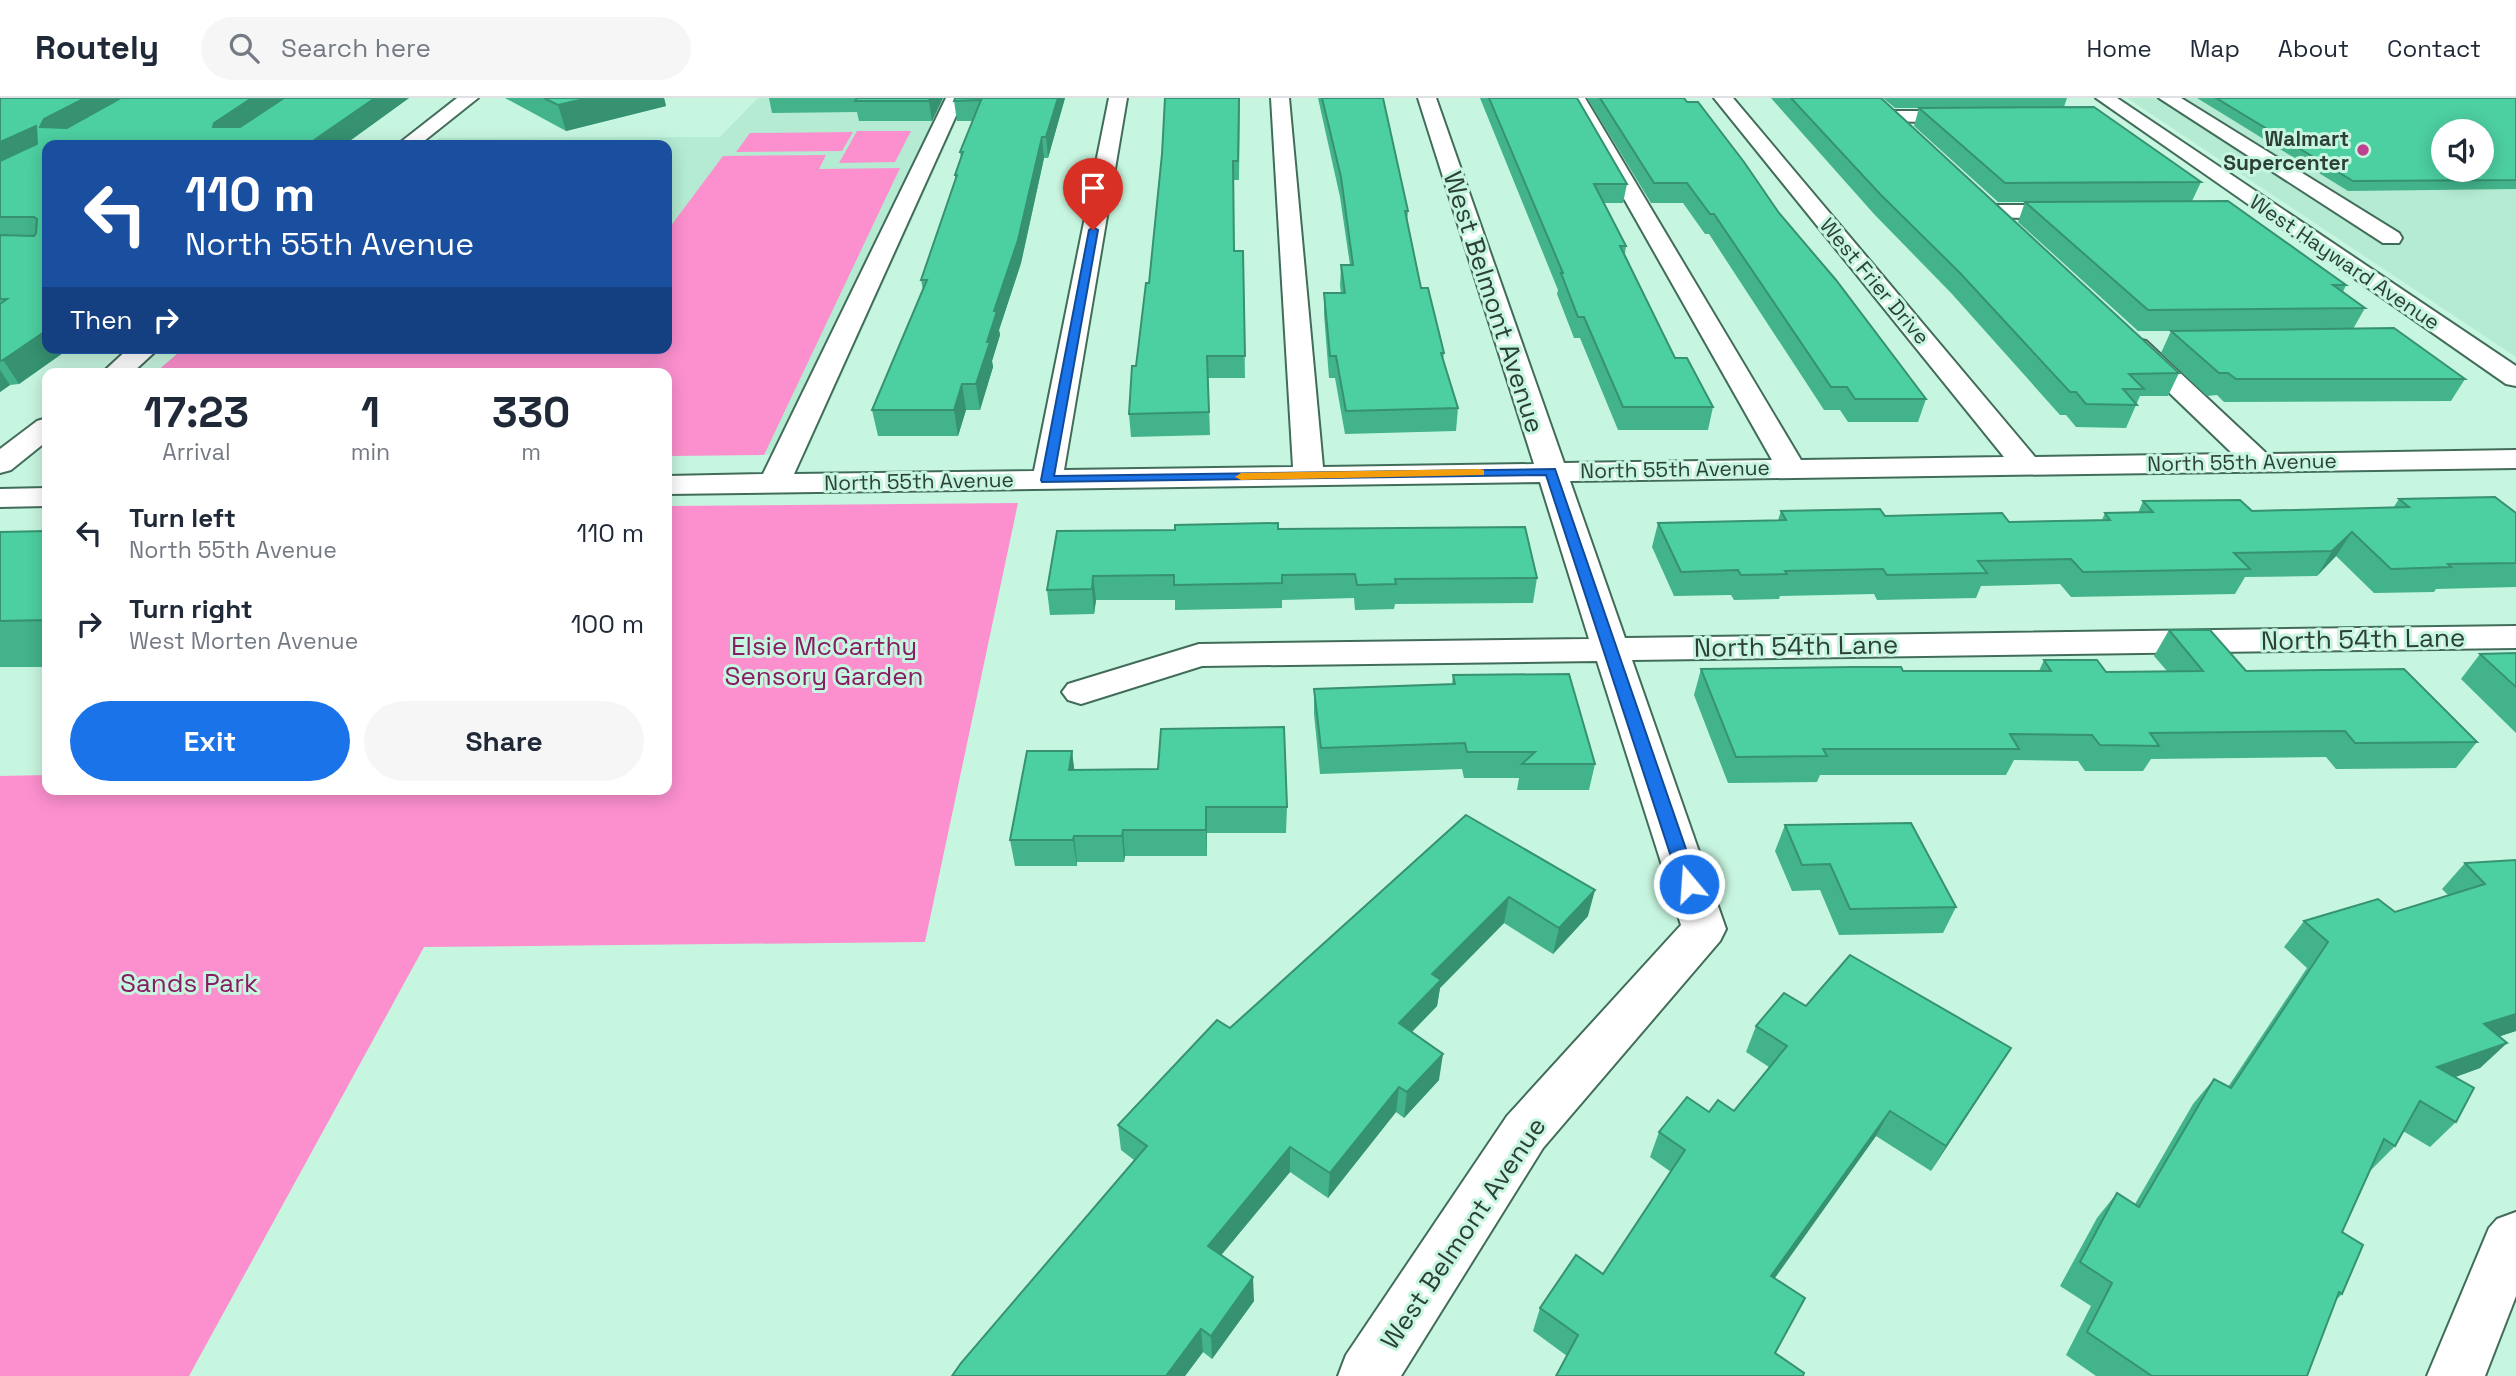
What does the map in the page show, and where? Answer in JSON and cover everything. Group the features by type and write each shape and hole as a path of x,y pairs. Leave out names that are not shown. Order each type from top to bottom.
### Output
{"street":[{"path":"414,140 469,98"},
{"path":"774,484 955,98"},
{"path":"1047,480 1118,98"},
{"path":"1280,98 1309,476"},
{"name":"West Belmont Avenue","path":"1367,1376 1525,1132 1704,929 1427,98"},
{"path":"1576,98 1791,468"},
{"name":"West Frier Drive","path":"1723,98 2026,465"},
{"path":"2168,98 2391,238"},
{"name":"West Hayward Avenue","path":"2102,107 2132,116 2516,378"},
{"path":"1911,136 1883,111 1993,117"},
{"path":"1972,193 2013,231"},
{"path":"2237,211 2270,211"},
{"path":"1993,212 2087,212"},
{"path":"2162,341 2126,337 2259,462"},
{"path":"2421,339 2459,339"},
{"path":"121,368 139,354"},
{"path":"0,464 42,431"},
{"name":"North 55th Avenue","path":"672,485 2516,459"},
{"path":"0,498 42,497"},
{"name":"North 54th Lane","path":"1081,692 1199,655 2516,637"},
{"path":"2456,1376 2508,1246 2516,1237"}],"shaded area":[{"path":"758,98 967,98 806,454 672,456 672,368 161,368 177,354 672,354 672,140 437,140 720,137"},
{"path":"2127,98 2516,98 2516,357"}],"green space":[{"path":"857,131 911,131 895,162 839,163"},
{"path":"853,132 842,151 736,152 750,133"},
{"path":"826,155 819,169 900,168 764,455 672,456 672,368 161,368 177,354 672,354 672,224 723,156"},
{"path":"1018,503 925,942 424,947 189,1376 0,1376 0,776 42,775 42,795 672,795 672,506"}],"building":[{"path":"0,98 85,98 44,119 40,127 67,128 121,98 252,98 214,123 213,127 240,127 284,98 375,98 314,140 42,140 42,333 0,361 0,304 7,299 0,299 0,235 34,236 37,219 0,217 0,161 37,144 36,126 0,142"},
{"path":"544,98 588,98 558,105"},
{"path":"857,98 930,98 929,101 855,101"},
{"path":"955,98 1058,98 1046,137 1042,137 1018,240 994,311 997,311 987,342 990,342 976,384 962,384 954,410 872,410 927,280 921,280 957,175 963,152 960,152 981,100 954,101"},
{"path":"1165,98 1239,98 1238,161 1233,161 1234,251 1243,251 1245,356 1207,356 1209,412 1129,414 1132,366 1136,366 1146,283 1149,283"},
{"path":"1322,98 1383,98 1408,211 1405,211 1421,288 1428,288 1444,353 1441,353 1458,408 1346,411 1336,356 1330,356 1324,293 1345,293 1341,265 1353,265 1341,177"},
{"path":"1489,98 1577,98 1627,184 1594,184 1626,246 1620,246 1675,358 1687,358 1713,407 1623,407 1584,317 1578,317 1563,273"},
{"path":"1600,98 1684,98 1687,102 1698,102 1779,213 1836,280 1926,399 1855,399 1847,387 1831,387 1714,214 1710,214 1687,183 1654,183"},
{"path":"1791,98 1881,98 2179,373 2129,374 2144,389 2123,389 2137,405 2086,404 2076,392 2070,392 1960,273 1880,194"},
{"name":"Walmart Supercenter","path":"2216,98 2516,98 2516,180 2494,180 2494,119 2431,119 2431,181 2353,181"},
{"path":"2094,107 2201,182 2005,183 1919,108"},
{"path":"2228,201 2346,285 2333,285 2365,308 2148,310 2025,202"},
{"path":"2394,328 2465,379 2236,379 2228,373 2219,373 2171,331"},
{"path":"2495,497 2516,513 2516,563 2448,564 2451,567 2391,569 2352,532 2332,551 2234,553 2250,569 2083,572 2071,559 1978,561 1987,573 1887,575 1883,569 1785,571 1787,574 1741,575 1738,570 1681,572 1658,523 1786,520 1781,511 1880,509 1885,516 2002,513 2009,522 2110,520 2105,513 2153,512 2143,501 2240,500 2252,511 2409,507 2399,499"},
{"path":"1278,523 1278,529 1525,527 1537,578 1395,579 1396,584 1357,585 1355,574 1282,575 1282,583 1174,585 1174,575 1093,576 1092,589 1047,590 1057,531 1175,530 1175,525"},
{"path":"42,531 42,620 0,621 0,532"},
{"path":"2169,630 2210,630 2246,671 2404,669 2477,742 2355,743 2345,731 2150,733 2159,746 2100,745 2092,735 2010,734 2019,749 1823,749 1827,756 1736,757 1701,669 1901,667 1903,671 2051,671 2044,660 2097,660 2106,672 2203,671"},
{"path":"2516,653 2516,687 2480,654"},
{"path":"1569,674 1595,764 1522,764 1535,752 1467,752 1465,743 1321,748 1314,689 1455,684 1453,675"},
{"path":"1284,727 1287,807 1206,807 1206,830 1123,830 1122,836 1074,836 1073,840 1010,840 1027,751 1072,751 1069,770 1158,769 1161,729"},
{"path":"1466,815 1595,890 1559,928 1509,897 1432,974 1441,980 1399,1023 1443,1054 1407,1092 1399,1087 1330,1173 1290,1147 1208,1246 1253,1277 1211,1336 1201,1329 1166,1376 952,1376 1147,1146 1118,1125 1217,1020 1230,1028"},
{"path":"1911,823 1956,907 1850,909 1830,864 1802,865 1785,825"},
{"path":"2516,860 2516,1014 2484,1024 2507,1043 2437,1067 2474,1088 2456,1122 2420,1101 2395,1146 2384,1139 2342,1232 2363,1245 2342,1294 2339,1292 2307,1376 2152,1376 2087,1332 2112,1283 2080,1262 2117,1193 2139,1207 2214,1079 2231,1088 2328,942 2304,921 2378,899 2395,912 2485,884 2465,863"},
{"path":"1850,955 2011,1048 1946,1146 1890,1111 1771,1276 1805,1298 1775,1353 1804,1373 1803,1376 1556,1376 1578,1335 1540,1308 1576,1255 1603,1274 1685,1150 1659,1132 1687,1097 1709,1112 1718,1100 1734,1111 1787,1046 1756,1026 1784,993 1806,1006"}],"slow traffic":[{"path":"1241,477 1480,473"}],"place":[{"name":"Walmart Supercenter","path":"2363,150"}],"route":[{"path":"1093,230 1047,480 1551,472 1689,884"}],"park label":[{"name":"Elsie McCarthy Sensory Garden","path":"824,661"},
{"name":"Sands Park","path":"189,983"}]}
